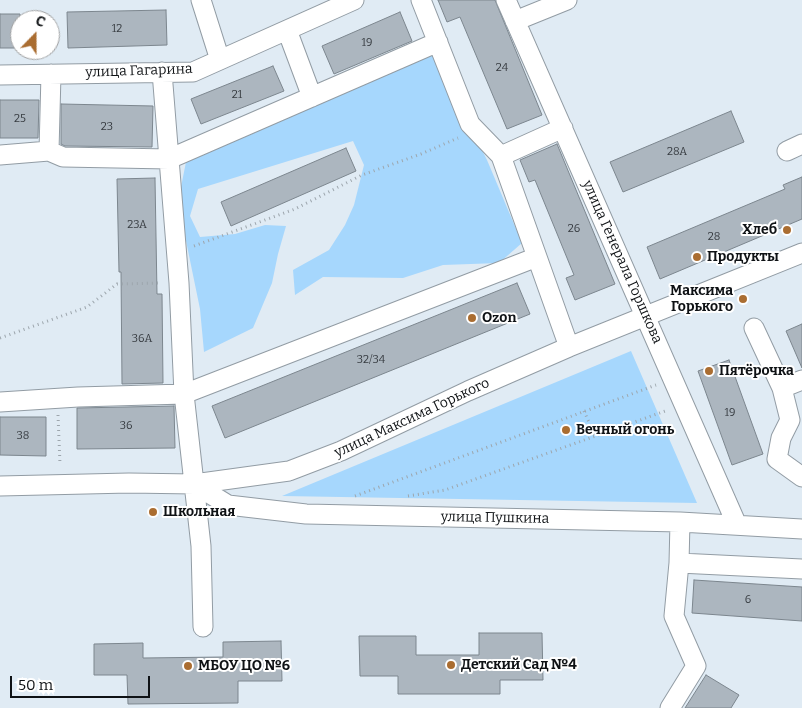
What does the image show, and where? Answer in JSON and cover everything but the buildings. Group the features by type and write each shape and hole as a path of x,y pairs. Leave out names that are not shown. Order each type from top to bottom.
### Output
{"street":[{"path":"201,0 220,60"},
{"name":"улица Гагарина","path":"0,75 193,72 354,0"},
{"path":"421,0 470,124 501,156 569,347"},
{"name":"улица Генерала Горшкова","path":"506,0 674,378 737,525"},
{"path":"515,21 567,0"},
{"path":"287,30 312,97"},
{"path":"0,155 49,150 63,157 169,159 438,42"},
{"path":"162,72 179,283 184,394 201,546 203,627"},
{"path":"49,150 52,74"},
{"path":"501,156 563,128"},
{"name":"улица Максима Горького","path":"0,486 128,483 194,484 289,471 341,451 468,391 569,347 802,253"},
{"path":"0,402 184,394 537,257"},
{"path":"754,328 796,420 781,438 777,459 802,477"},
{"path":"782,388 802,380"},
{"name":"улица Пушкина","path":"194,484 228,505 306,514 680,522 802,529"},
{"path":"670,708 696,666 674,616 679,563 680,522"},
{"path":"679,563 802,569"}],"path":[{"path":"176,252 295,209 362,175 421,154 476,130"},
{"path":"0,338 87,306 117,284 179,283"},
{"path":"352,497 674,378"},
{"path":"58,398 60,464"},
{"path":"399,498 445,490 685,404"},
{"path":"584,411 595,436"}],"shaded area":[{"path":"433,53 487,160 522,243 499,263 443,265 403,278 323,277 295,295 293,270 329,250 345,225 354,205 364,165 353,141 198,189 190,216 200,237 235,234 265,225 286,226 272,283 253,328 204,352 200,309 178,202 187,157"},
{"path":"631,351 697,503 282,496"}],"place":[{"name":"Хлеб","path":"787,230"},
{"name":"Продукты","path":"697,257"},
{"name":"Максима Горького","path":"743,299"},
{"name":"Ozon","path":"472,318"},
{"name":"Пятёрочка","path":"709,371"},
{"name":"Вечный огонь","path":"566,430"},
{"name":"Школьная","path":"153,512"},
{"name":"Детский Сад №4","path":"451,665"},
{"name":"МБОУ ЦО №6","path":"188,666"}]}
